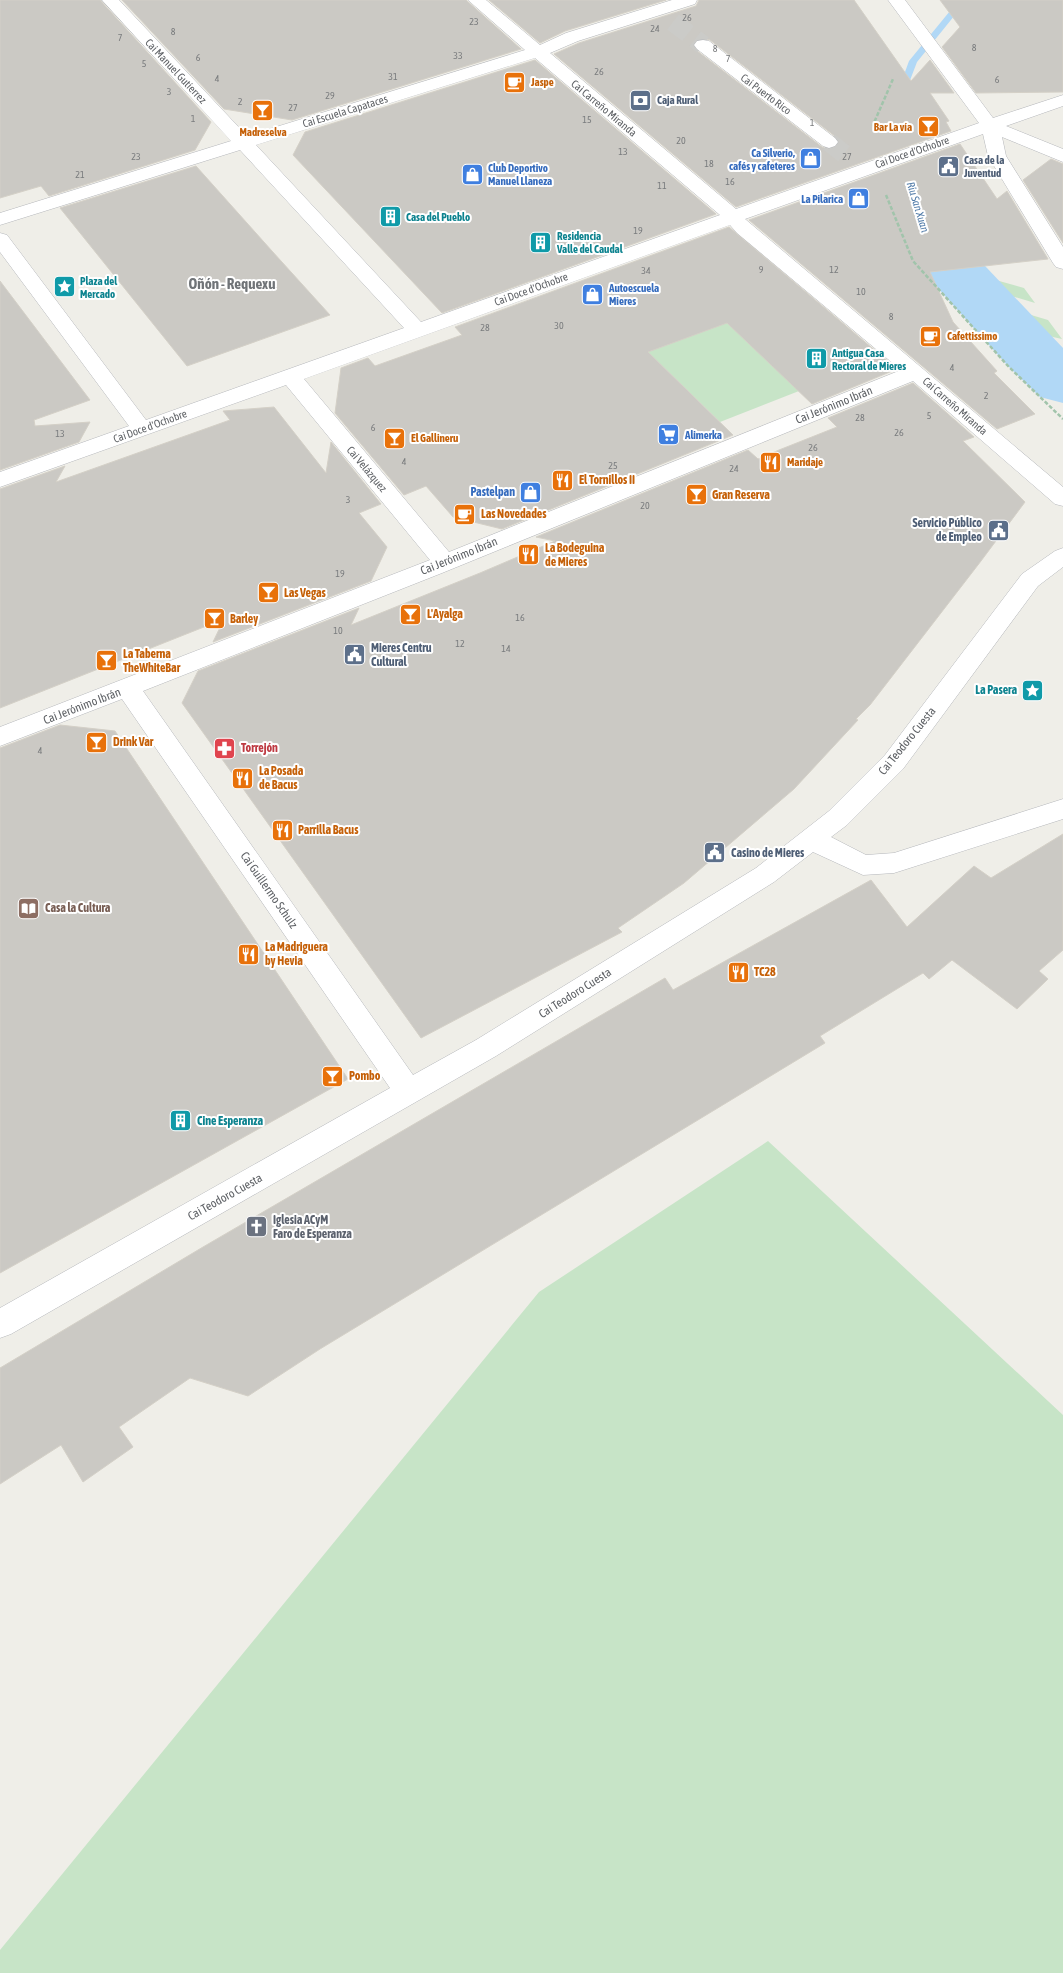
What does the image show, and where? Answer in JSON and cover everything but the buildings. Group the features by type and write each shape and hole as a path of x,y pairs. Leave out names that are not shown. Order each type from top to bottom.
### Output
{"street":[{"name":"Cai Manuel Gutierrez","path":"110,0 243,143"},
{"name":"Cai Carreño Miranda","path":"476,0 732,215 744,229 916,372 1063,499"},
{"name":"Cai Escuela Capataces","path":"0,219 537,52 572,37 689,0"},
{"path":"896,0 990,126 997,156 1063,263"},
{"path":"657,10 673,22"},
{"name":"Cai Puerto Rico","path":"703,45 829,142"},
{"name":"Cai Doce d'Ochobre","path":"0,480 710,226 732,215 1063,100"},
{"path":"990,126 1063,156"},
{"path":"243,143 417,330"},
{"path":"847,156 864,169"},
{"name":"Cai Carreño Miranda","path":"732,215 752,223 1063,484"},
{"path":"0,239 142,429"},
{"name":"Cai Jerónimo Ibrán","path":"0,737 445,562 916,372"},
{"name":"Cai Velázquez","path":"290,376 445,562"},
{"name":"Cai Teodoro Cuesta","path":"0,1324 486,1048 764,875 838,818 894,762 1030,580 1063,556"},
{"name":"Cai Guillermo Schulz","path":"128,688 409,1092"},
{"path":"812,839 863,865 894,863 1063,809"}],"path":[{"path":"893,79 873,126 893,158"},
{"path":"864,169 883,186 913,261 1009,367 1063,419"}],"green space":[{"path":"985,277 1024,288 1035,303 998,292"},
{"path":"792,296 799,391 720,422 648,352"},
{"path":"1014,310 1048,320 1062,339 1035,333"},
{"path":"768,1141 1063,1415 1063,1973 0,1973 0,1950 539,1292"}],"waterway":[{"name":"Ríu San Xuan","path":"901,94 913,61 963,0"},
{"name":"Ríu San Xuan","path":"928,241 1029,351 1063,383"}],"tunnel":[{"path":"673,22 703,45"},
{"path":"829,142 847,156"}],"place":[{"name":"Jaspe","path":"515,82"},
{"name":"Caja Rural","path":"641,100"},
{"name":"Madreselva","path":"263,111"},
{"name":"Bar La vía","path":"928,127"},
{"name":"Ca Silverio, cafés y cafeteres","path":"811,159"},
{"name":"Casa de la Juventud","path":"948,166"},
{"name":"Club Deportivo Manuel Llaneza","path":"472,174"},
{"name":"La Pilarica","path":"859,199"},
{"name":"Casa del Pueblo","path":"390,217"},
{"name":"Residencia Valle del Caudal","path":"541,242"},
{"name":"Plaza del Mercado","path":"64,287"},
{"name":"Autoescuela Mieres","path":"593,294"},
{"name":"Cafettissimo","path":"931,336"},
{"name":"Antigua Casa Rectoral de Mieres","path":"816,359"},
{"name":"Alimerka","path":"669,435"},
{"name":"El Gallineru","path":"395,438"},
{"name":"Maridaje","path":"771,462"},
{"name":"El Tornillos II","path":"563,480"},
{"name":"Pastelpan","path":"531,492"},
{"name":"Gran Reserva","path":"696,495"},
{"name":"Las Novedades","path":"465,514"},
{"name":"Servicio Público de Empleo","path":"998,530"},
{"name":"La Bodeguina de Mieres","path":"529,555"},
{"name":"Las Vegas","path":"268,593"},
{"name":"L'Ayalga","path":"411,614"},
{"name":"Barley","path":"214,619"},
{"name":"Mieres Centru Cultural","path":"355,655"},
{"name":"La Taberna TheWhiteBar","path":"107,661"},
{"name":"La Pasera","path":"1033,690"},
{"name":"Drink Var","path":"97,742"},
{"name":"Torrejón","path":"225,748"},
{"name":"La Posada de Bacus","path":"243,778"},
{"name":"Parrilla Bacus","path":"282,830"},
{"name":"Casino de Mieres","path":"715,853"},
{"name":"Casa la Cultura","path":"29,908"},
{"name":"La Madriguera by Hevia","path":"249,954"},
{"name":"TC28","path":"738,972"},
{"name":"Pombo","path":"333,1076"},
{"name":"Cine Esperanza","path":"181,1121"},
{"name":"Iglesia ACyM Faro de Esperanza","path":"257,1227"}],"district":[{"name":"Oñón - Requexu","path":"232,283"}]}
